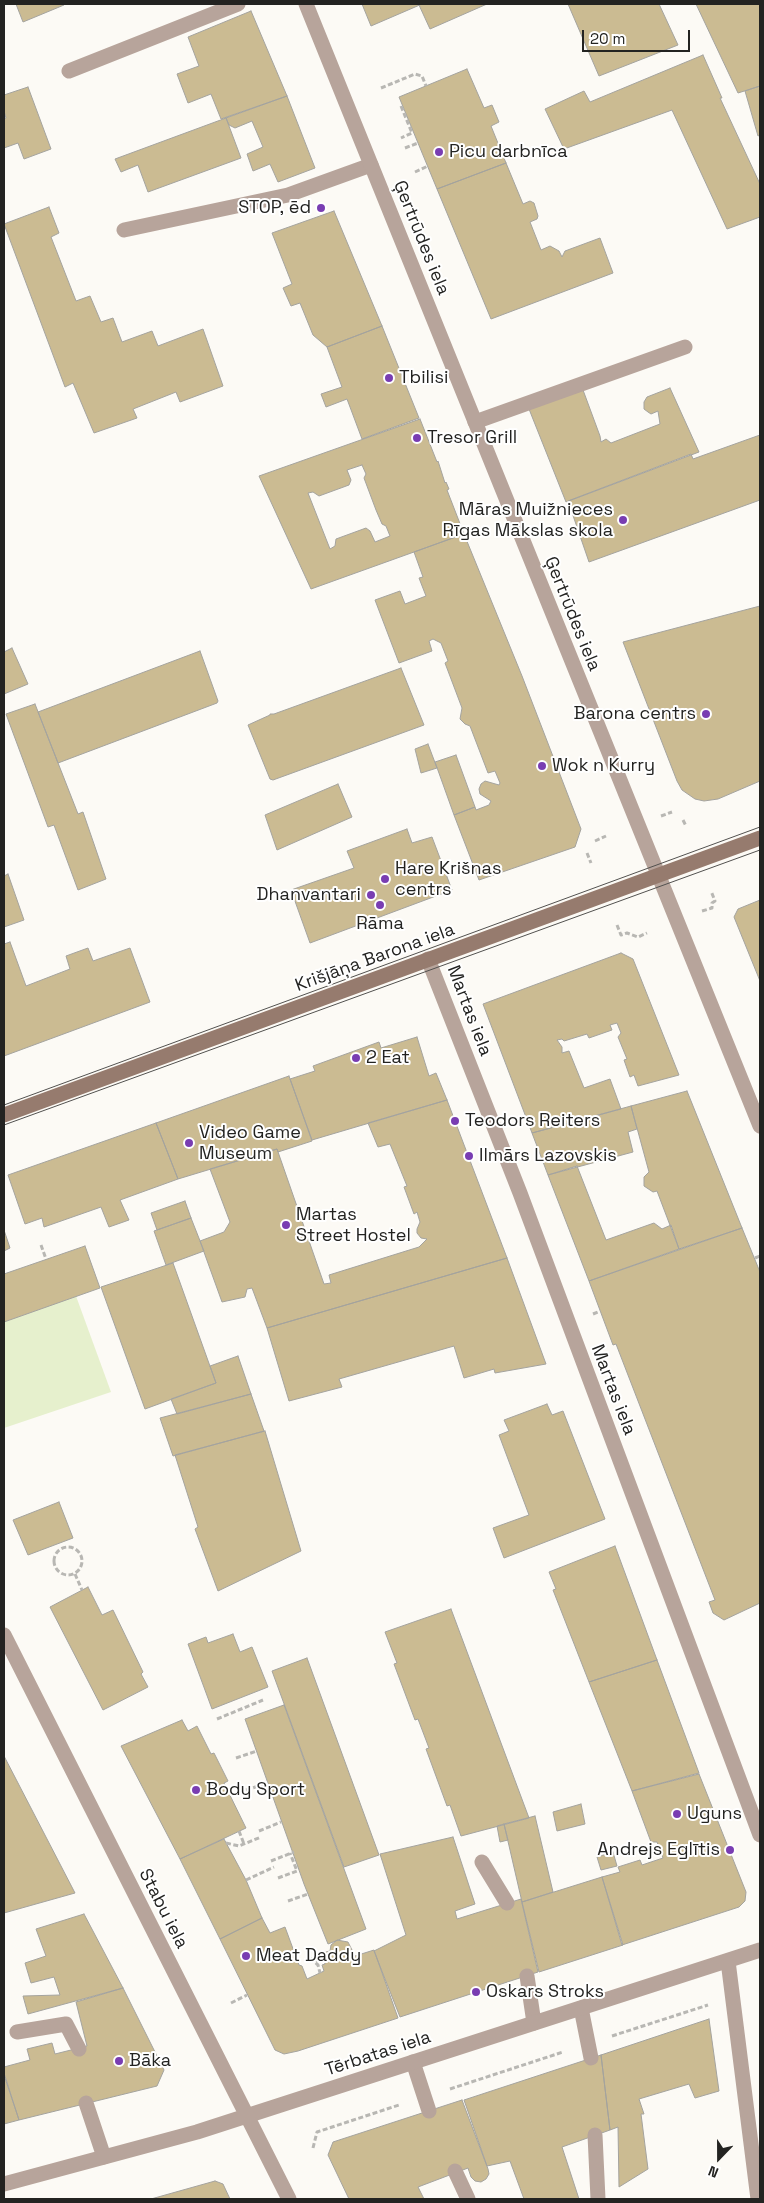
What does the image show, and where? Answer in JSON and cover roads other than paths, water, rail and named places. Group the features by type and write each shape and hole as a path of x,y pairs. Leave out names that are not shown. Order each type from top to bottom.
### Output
{"street":[{"path":"69,71 238,4"},
{"name":"Ģertrūdes iela","path":"306,4 760,1126"},
{"path":"124,230 288,195 371,165"},
{"path":"475,422 685,347"},
{"name":"Krišjāņa Barona iela","path":"4,1115 760,838"},
{"name":"Martas iela","path":"428,959 520,1193 760,1835"},
{"name":"Stabu iela","path":"4,1635 289,2199"},
{"path":"482,1862 507,1903"},
{"name":"Tērbatas iela","path":"4,2184 248,2116 760,1950"},
{"path":"728,1961 758,2199"},
{"path":"527,1976 534,2023"},
{"path":"581,2008 589,2051"},
{"path":"17,2032 66,2024 79,2049"},
{"path":"413,2062 427,2104"},
{"path":"86,2103 104,2157"},
{"path":"595,2134 598,2199"},
{"path":"455,2171 468,2199"}],"tram line":[{"path":"4,1105 760,827"},
{"path":"4,1125 760,850"}],"place":[{"name":"Picu darbnīca","path":"439,152"},
{"name":"STOP, ēd","path":"321,208"},
{"name":"Tbilisi","path":"389,378"},
{"name":"Tresor Grill","path":"417,438"},
{"name":"Māras Muižnieces Rīgas Mākslas skola","path":"623,520"},
{"name":"Barona centrs","path":"706,714"},
{"name":"Wok n Kurry","path":"542,766"},
{"name":"Hare Krišnas centrs","path":"385,879"},
{"name":"Dhanvantari","path":"371,895"},
{"name":"Rāma","path":"380,905"},
{"name":"2 Eat","path":"356,1058"},
{"name":"Teodors Reiters","path":"455,1121"},
{"name":"Video Game Museum","path":"189,1143"},
{"name":"Ilmārs Lazovskis","path":"469,1156"},
{"name":"Martas Street Hostel","path":"286,1225"},
{"name":"Body Sport","path":"196,1790"},
{"name":"Uguns","path":"677,1814"},
{"name":"Andrejs Eglītis","path":"730,1850"},
{"name":"Meat Daddy","path":"246,1956"},
{"name":"Oskars Stroks","path":"476,1992"},
{"name":"Bāka","path":"119,2061"}]}
